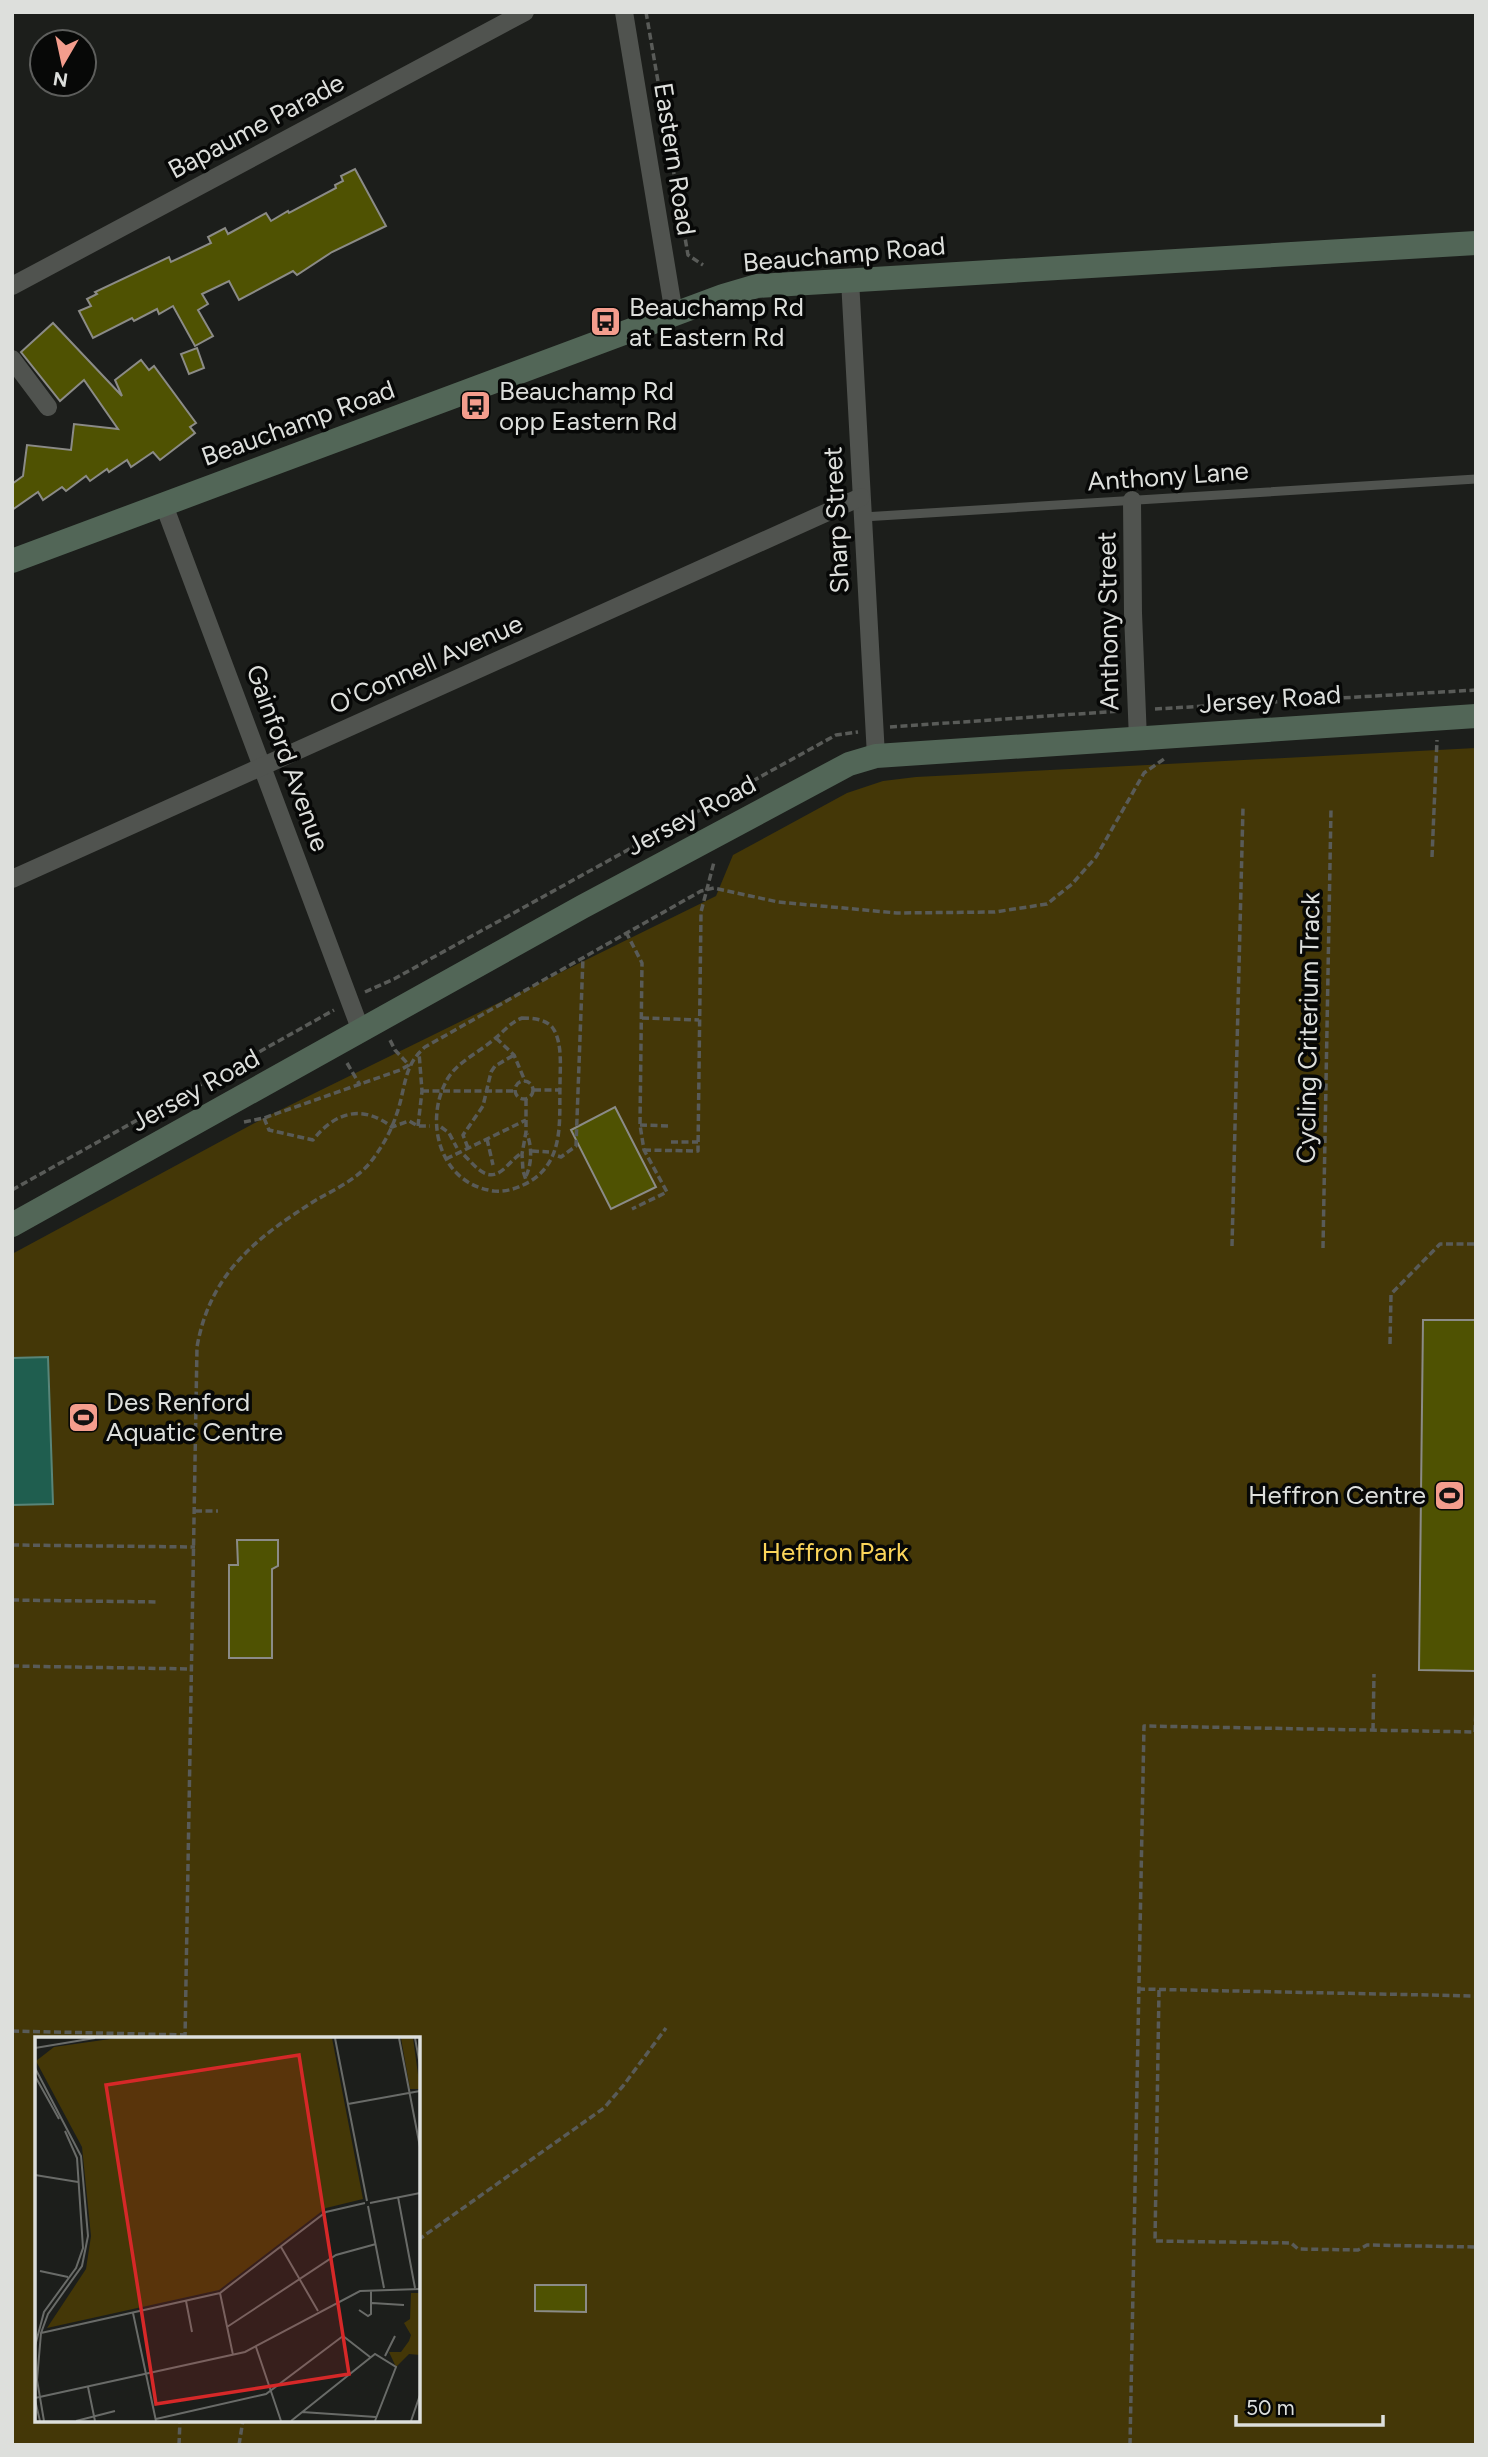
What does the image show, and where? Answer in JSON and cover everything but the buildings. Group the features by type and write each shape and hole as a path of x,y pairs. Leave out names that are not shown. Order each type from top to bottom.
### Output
{"street":[{"name":"Bapaume Parade","path":"12,286 525,12"},
{"name":"Eastern Road","path":"624,12 674,314"},
{"name":"Beauchamp Road","path":"12,561 674,314 757,286 1476,243"},
{"name":"Sharp Street","path":"850,280 876,756"},
{"path":"12,359 48,407"},
{"name":"O'Connell Avenue","path":"12,879 861,498"},
{"name":"Anthony Street","path":"1132,500 1133,612 1146,748"},
{"name":"Gainford Avenue","path":"164,505 263,766 371,1025"},
{"name":"Jersey Road","path":"12,1225 594,901 849,764 876,756 1146,748 1212,732 1476,716"}],"lane":[{"name":"Anthony Lane","path":"863,517 1476,479"}],"path":[{"name":"Eastern Road","path":"646,12 688,256 703,265"},
{"path":"1432,857 1437,742 1446,741"},
{"path":"12,2032 186,2037 197,1347 205,1312 231,1267 264,1234 365,1168 392,1127 409,1065 419,1052 433,1041 708,888 724,889 778,902 897,913 995,912 1047,904 1072,884 1096,857 1144,774 1168,755 1146,748"},
{"path":"1232,1246 1243,808"},
{"name":"Cycling Criterium Track","path":"1323,1248 1331,809"},
{"path":"644,1150 698,1151 701,912 715,860"},
{"path":"626,932 642,963 640,1125 644,1150 667,1192 632,1209"},
{"path":"558,1156 561,1157 576,1146 583,957"},
{"path":"532,1018 548,1024 556,1035 560,1064 559,1090 559,1132 554,1154 546,1168 527,1183 502,1192 489,1190 456,1173 446,1159 436,1137 442,1091 457,1067 514,1021 532,1018"},
{"path":"641,1018 699,1020"},
{"path":"371,1025 409,1065"},
{"path":"496,1038 514,1055 524,1081 532,1084 534,1090 531,1097 526,1099 518,1096 515,1091"},
{"path":"418,1126 422,1091 419,1052"},
{"path":"468,1149 463,1135 467,1126 478,1115 491,1072 495,1066 514,1055"},
{"path":"232,1126 264,1118 360,1085 409,1065"},
{"path":"515,1091 517,1085 524,1081"},
{"path":"534,1090 559,1090"},
{"path":"422,1091 515,1091"},
{"path":"526,1099 526,1132 530,1157 527,1183"},
{"path":"264,1118 269,1130 313,1140 321,1130 346,1113 373,1115 392,1127"},
{"path":"392,1127 409,1121 418,1126 430,1126"},
{"path":"446,1159 526,1121"},
{"path":"640,1125 671,1126"},
{"path":"441,1127 449,1133 457,1149"},
{"path":"486,1139 493,1165"},
{"path":"671,1142 698,1142"},
{"path":"532,1151 550,1152"},
{"path":"464,1155 478,1170 492,1175 499,1174 511,1158 520,1154"},
{"path":"1390,1344 1391,1294 1440,1244 1476,1244"},
{"path":"195,1511 218,1511"},
{"path":"12,1545 194,1547"},
{"path":"12,1600 158,1602"},
{"path":"12,1666 192,1669"},
{"path":"1373,1730 1374,1674"},
{"path":"1130,2445 1144,1726 1475,1732 1476,1708"},
{"path":"1138,1989 1476,1996"},
{"path":"1159,1990 1154,2241 1291,2243 1298,2249 1346,2250 1358,2250 1367,2245 1476,2247"},
{"path":"420,2239 604,2108 624,2086 666,2028"},
{"path":"179,2445 180,2422"},
{"path":"239,2445 243,2422"}],"green space":[{"name":"Heffron Park","path":"1476,748 1476,2445 12,2445 12,1254 264,1118 716,896 733,855 847,793 883,781 916,777"}],"shaded area":[{"path":"48,1357 53,1504 12,1505 12,1358"}],"place":[{"name":"Beauchamp Rd at Eastern Rd","path":"606,322"},
{"name":"Beauchamp Rd opp Eastern Rd","path":"476,406"},
{"name":"Des Renford Aquatic Centre","path":"83,1417"},
{"name":"Heffron Centre","path":"1449,1495"}]}
